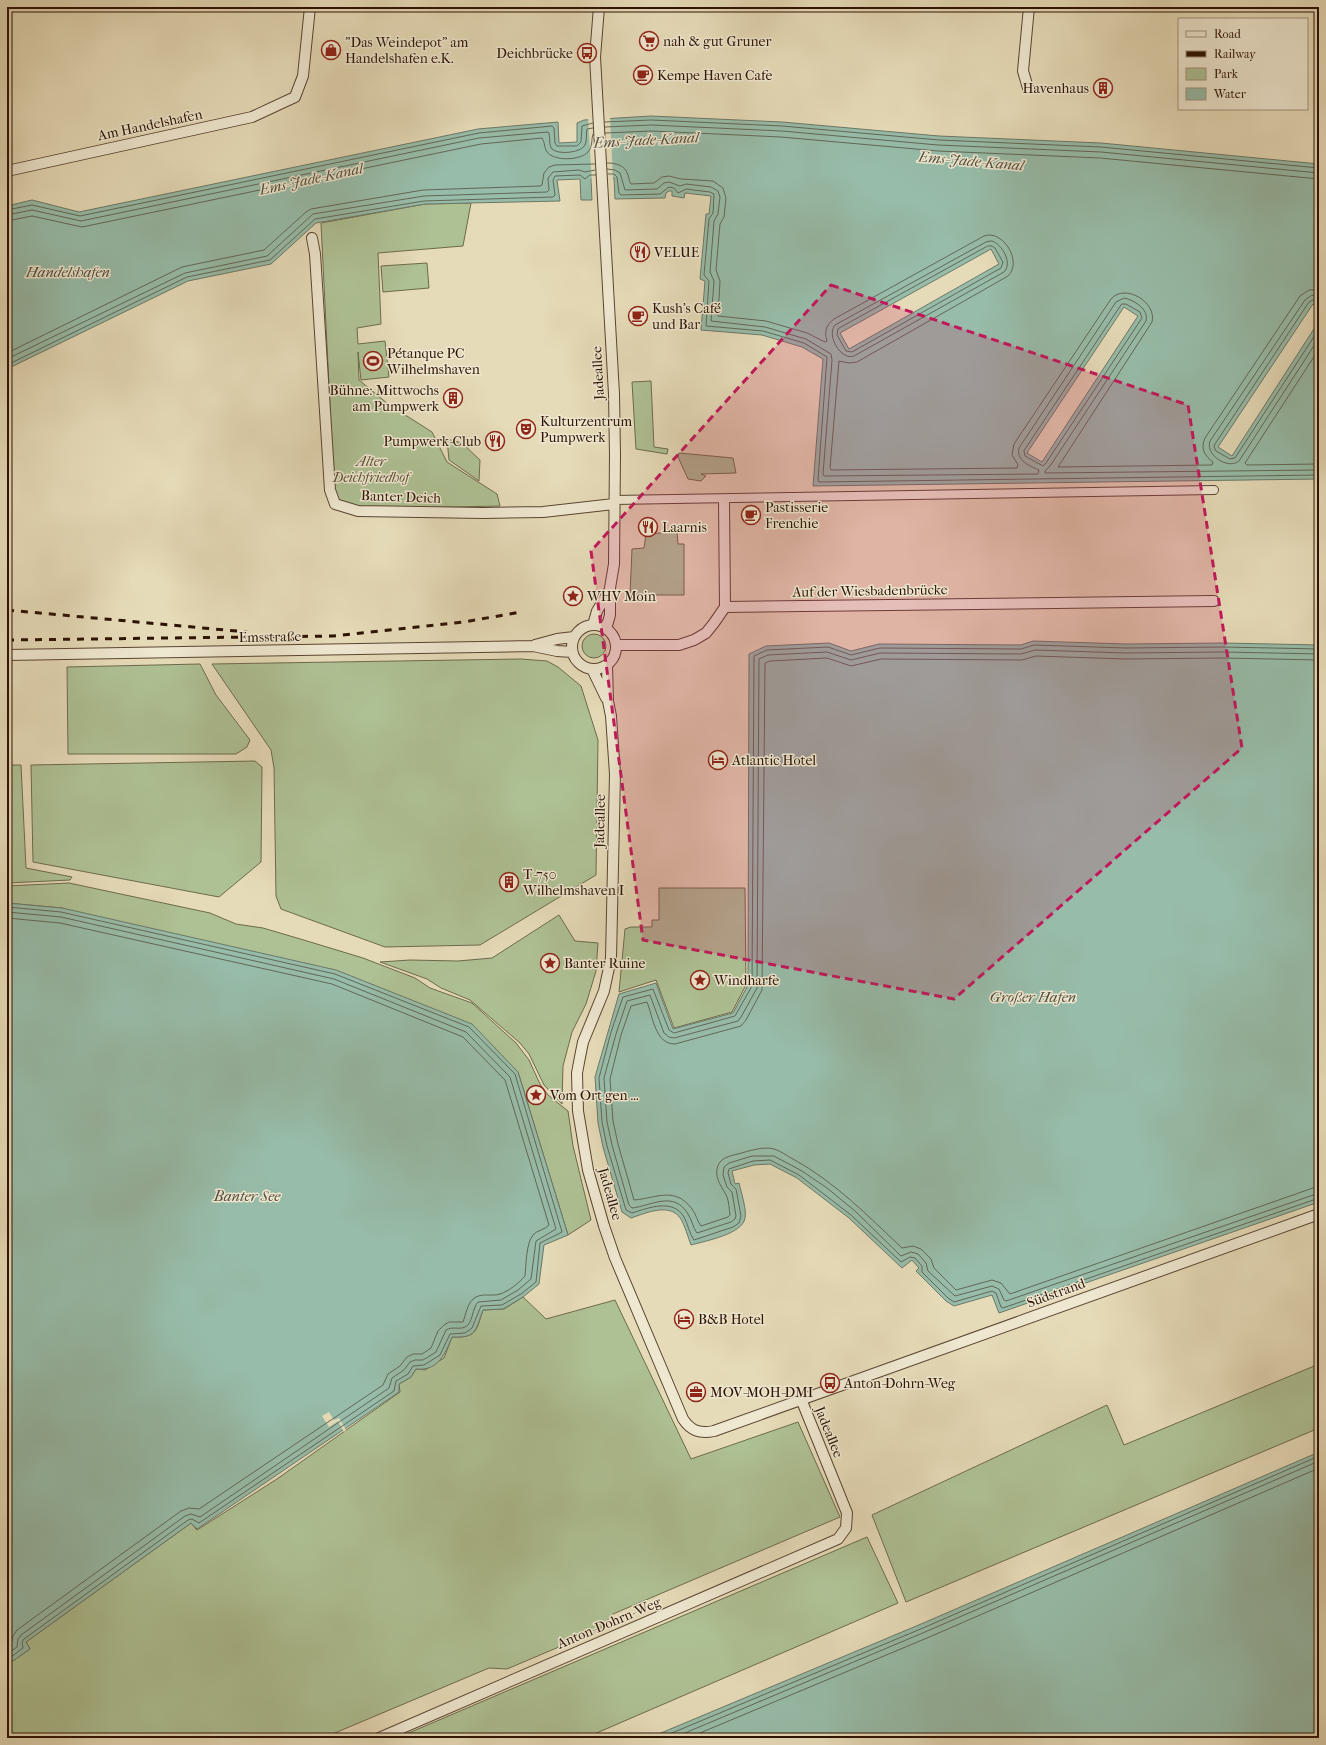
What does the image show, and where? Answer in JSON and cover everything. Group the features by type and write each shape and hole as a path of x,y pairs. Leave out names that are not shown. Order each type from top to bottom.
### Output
{"street":[{"name":"Am Handelshafen","path":"7,171 252,117 295,97 303,76 310,7"},
{"name":"Jadeallee","path":"599,7 595,57 614,394 614,564 610,588 610,615 606,629"},
{"path":"1028,88 1023,71 1029,7"},
{"name":"Banter Deich","path":"312,238 315,254 330,490 335,504 358,511 483,513 543,512 614,502"},
{"path":"614,502 1214,490"},
{"path":"616,645 679,645 694,640 706,633 725,607 724,500"},
{"name":"Jadeallee","path":"593,625 597,611 610,588"},
{"name":"Auf der Wiesbadenbrücke","path":"725,607 1214,601"},
{"path":"593,625 606,629 611,633 616,645 614,656 607,665 598,669 592,669 579,664 572,652 574,637 582,628 593,625"},
{"name":"Emsstraße","path":"533,646 557,639 574,637"},
{"name":"Emsstraße","path":"7,655 533,646 572,652"},
{"name":"Jadeallee","path":"607,665 608,701 611,716 615,774 611,958 604,991 583,1042 577,1073 579,1122 588,1170 615,1258 687,1426 700,1432 714,1431 801,1399 847,1513 846,1528"},
{"name":"Jadeallee","path":"592,669 608,701"},
{"name":"Südstrand","path":"801,1399 1319,1214"},
{"name":"Anton-Dohrn-Weg","path":"379,1738 838,1539 846,1528"}],"highlighted area":[{"path":"831,285 1188,405 1242,748 954,999 643,940 591,551"}],"green space":[{"name":"Alter Deichfriedhof","path":"471,203 463,246 378,253 381,324 357,328 358,344 385,341 389,377 361,380 358,352 359,380 388,404 432,432 447,462 497,494 500,506 360,509 339,502 334,487 321,223 425,204"},
{"path":"427,263 429,288 383,292 381,266"},
{"path":"651,381 654,447 668,449 667,454 636,449 632,382"},
{"path":"447,439 462,443 480,460 479,481 449,460"},
{"path":"679,453 733,458 736,473 701,474 706,476 701,481 688,479 678,457"},
{"path":"677,532 678,544 684,544 684,595 630,595 632,549 644,548 646,534"},
{"path":"594,634 599,635 605,641 605,651 599,657 594,658 589,657 583,651 582,646 583,641 589,635"},
{"path":"521,659 547,661 558,667 581,686 598,740 596,875 480,945 385,947 281,909 276,896 274,768 271,750 212,664"},
{"path":"200,664 216,695 250,740 247,747 236,754 68,754 67,667"},
{"path":"255,761 262,767 261,862 219,897 33,862 31,765"},
{"path":"7,765 21,765 26,868 72,877 70,880 7,883"},
{"path":"69,883 210,913 236,924 263,928 307,941 363,958 415,978 430,988 472,1003 516,1043 529,1060 540,1084 548,1095 568,1111 573,1146 591,1220 568,1235 518,1072 62,908 7,903 7,886"},
{"path":"659,888 745,888 746,985 732,1012 674,1028 656,980 619,992 625,929 631,927 652,927 652,920 659,920"},
{"path":"559,915 575,941 598,943 596,971 586,1004 572,1032 563,1066 562,1104 544,1085 529,1054 520,1043 470,1000 441,988 427,979 380,962 410,960 458,961 492,958"},
{"path":"523,1297 546,1319 615,1300 691,1459 798,1422 840,1517 613,1614 599,1630 507,1669 489,1668 323,1738 7,1738 7,1665 30,1649 26,1642 191,1523 197,1530 277,1479 400,1392 399,1384 411,1377 416,1369 425,1370 444,1358 452,1337 466,1336 474,1332 477,1328 483,1310 504,1309"},
{"path":"1319,1364 1319,1428 906,1602 872,1515 1107,1405 1124,1445"},
{"path":"867,1537 898,1603 585,1738 397,1738"}],"water":[{"path":"651,116 782,122 939,136 1101,143 1319,164 1319,308 1313,304 1218,447 1232,456 1319,321 1319,479 813,486 823,359 802,347 762,335 701,330 705,281 700,279 706,214 709,214 711,196 685,193 684,198 672,196 672,191 669,191 666,193 665,198 615,199 614,178 591,179 592,200 581,200 580,179 557,180 560,201 425,204 316,223 271,264 188,281 7,369 7,206 32,200 79,212 478,129 558,122 559,143 577,142 577,123 584,120","holes":["991,249 999,264 849,349 840,333","1124,307 1138,316 1042,462 1027,453"]},
{"name":"Großer Hafen","path":"1033,641 1126,644 1223,643 1319,645 1319,1202 999,1313 992,1295 954,1306 946,1301 916,1271 919,1268 912,1260 902,1268 849,1218 797,1178 770,1164 754,1165 732,1171 735,1184 739,1183 745,1206 745,1218 743,1224 731,1233 714,1239 691,1245 681,1219 671,1211 658,1210 631,1218 622,1212 603,1147 598,1123 595,1077 619,994 656,983 673,1029 733,1013 748,985 749,654 766,646 829,643 851,651 879,644 1021,645"},
{"name":"Banter See","path":"7,903 62,908 336,970 472,1024 518,1072 568,1235 544,1245 539,1284 523,1297 503,1309 483,1310 474,1332 466,1336 452,1337 444,1355 436,1364 424,1369 416,1369 411,1377 399,1384 399,1392 197,1529 191,1523 26,1642 30,1649 7,1665"},
{"path":"1319,1452 1319,1738 649,1738 921,1624"}],"pier":[{"path":"610,115 614,200 612,180 593,181 593,201 588,117"},
{"path":"329,1412 334,1420 339,1418 346,1430 344,1432 338,1421 329,1427 322,1416"}],"railway":[{"path":"7,610 247,632"},
{"path":"7,640 333,636 464,622 521,612"}],"place":[{"name":"nah & gut Gruner","path":"649,41"},
{"name":"\"Das Weindepot\" am Handelshafen e.K.","path":"331,50"},
{"name":"Deichbrücke","path":"587,53"},
{"name":"Kempe Haven Cafe","path":"643,75"},
{"name":"Havenhaus","path":"1103,88"},
{"name":"VELUE","path":"640,252"},
{"name":"Kush's Café und Bar","path":"638,316"},
{"name":"Pétanque PC Wilhelmshaven","path":"373,361"},
{"name":"Bühne: Mittwochs am Pumpwerk","path":"453,398"},
{"name":"Kulturzentrum Pumpwerk","path":"526,429"},
{"name":"Pumpwerk-Club","path":"495,441"},
{"name":"Pastisserie Frenchie","path":"751,515"},
{"name":"Laarnis","path":"648,527"},
{"name":"WHV Moin","path":"573,596"},
{"name":"Atlantic Hotel","path":"718,760"},
{"name":"T-750 Wilhelmshaven I","path":"509,882"},
{"name":"Banter Ruine","path":"550,963"},
{"name":"Windharfe","path":"700,980"},
{"name":"Vom Ort gen ...","path":"536,1095"},
{"name":"B&B Hotel","path":"684,1319"},
{"name":"Anton-Dohrn-Weg","path":"830,1383"},
{"name":"MOV-MOH-DMI","path":"696,1392"}],"water label":[{"name":"Ems-Jade-Kanal","path":"646,140"},
{"name":"Ems-Jade-Kanal","path":"971,161"},
{"name":"Ems-Jade-Kanal","path":"311,179"},
{"name":"Handelshafen","path":"68,272"}]}
